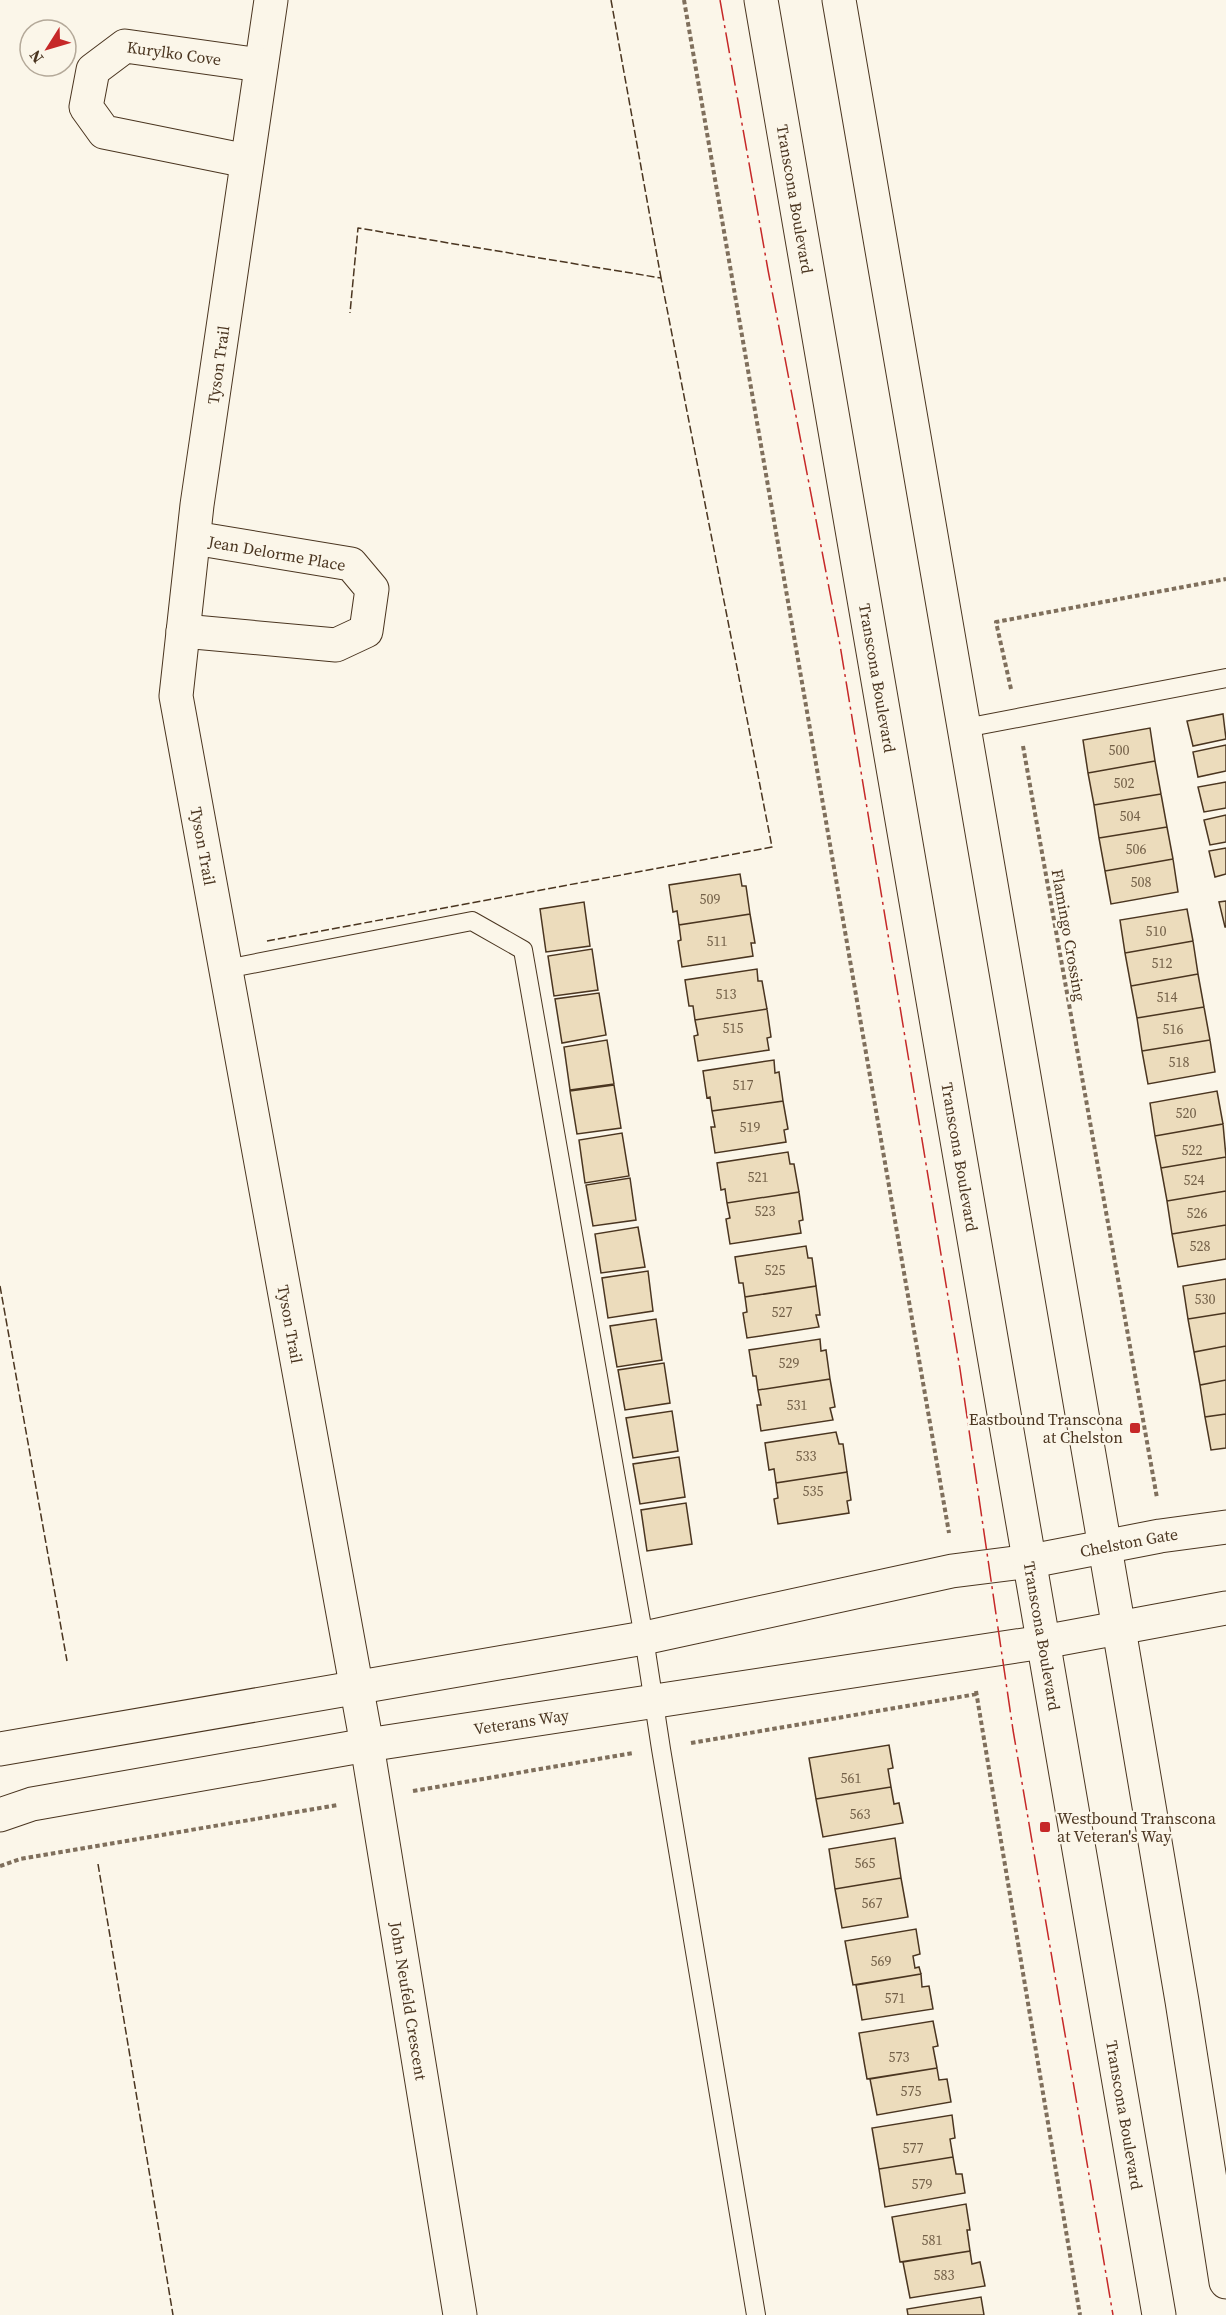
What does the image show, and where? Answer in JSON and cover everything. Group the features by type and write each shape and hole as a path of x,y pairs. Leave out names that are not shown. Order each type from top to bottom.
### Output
{"street":[{"name":"Tyson Trail","path":"271,0 194,538 176,696 357,1688"},
{"name":"Transcona Boulevard","path":"761,0 1159,2315"},
{"path":"839,0 1119,1629 1182,2001 1226,2282"},
{"name":"Kurylko Cove","path":"247,161 105,132 86,108 93,70 125,46 261,65"},
{"name":"Jean Delorme Place","path":"183,631 336,645 366,632 372,589 351,564 194,538"},
{"name":"Chelston Gate","path":"1031,1561 1226,1527"},
{"path":"0,1749 644,1638 952,1571 1031,1561"},
{"path":"1043,1642 1226,1608"},
{"name":"Veterans Way","path":"0,1815 32,1804 367,1745 1043,1642"},
{"name":"John Neufeld Crescent","path":"357,1688 460,2315"}],"lane":[{"path":"965,728 1226,678"},
{"path":"226,969 472,921 523,950 644,1638 756,2315"}],"path":[{"path":"684,0 948,1525 952,1571"},
{"name":"Flamingo Crossing","path":"1155,1482 1017,718 996,622 1226,579"},
{"path":"968,1652 977,1694 1080,2315"},
{"path":"0,1866 20,1859 977,1694"}],"building":[{"path":"1223,714 1226,739 1193,746 1187,721"},
{"path":"1150,728 1155,761 1088,773 1083,740"},
{"path":"1226,745 1226,771 1198,777 1193,752"},
{"path":"1155,761 1161,794 1094,805 1088,773"},
{"path":"1226,782 1226,808 1204,812 1198,787"},
{"path":"1161,794 1167,827 1099,838 1094,805"},
{"path":"1226,815 1226,842 1210,845 1204,820"},
{"path":"1167,827 1173,859 1105,871 1099,838"},
{"path":"1226,848 1226,874 1215,877 1209,851"},
{"path":"1173,859 1178,892 1111,904 1105,871"},
{"path":"740,874 742,886 746,886 750,914 679,925 677,911 673,912 669,885"},
{"path":"1226,901 1226,927 1225,927 1219,902"},
{"path":"584,902 590,946 546,952 540,909"},
{"path":"1187,909 1193,941 1125,953 1120,920"},
{"path":"750,914 755,943 751,943 753,956 682,967 678,941 681,940 679,925"},
{"path":"1193,941 1198,974 1131,986 1125,953"},
{"path":"592,949 598,990 554,996 548,956"},
{"path":"757,969 758,981 762,981 767,1009 695,1020 693,1006 689,1006 685,980"},
{"path":"1198,974 1204,1007 1137,1018 1131,986"},
{"path":"599,993 606,1035 562,1043 555,999"},
{"path":"1204,1007 1210,1040 1142,1051 1137,1018"},
{"path":"767,1009 771,1037 767,1038 769,1050 698,1061 694,1036 698,1035 695,1020"},
{"path":"607,1040 614,1084 570,1090 564,1047"},
{"path":"1210,1040 1215,1072 1148,1084 1142,1051"},
{"path":"774,1060 775,1073 779,1072 783,1101 712,1111 710,1097 707,1098 703,1071"},
{"path":"614,1085 621,1128 577,1134 570,1091"},
{"path":"1217,1091 1223,1124 1155,1136 1150,1103"},
{"path":"783,1101 788,1129 784,1130 786,1142 715,1153 711,1127 715,1127 712,1111"},
{"path":"1223,1124 1226,1157 1161,1168 1155,1136"},
{"path":"622,1133 629,1176 585,1183 579,1140"},
{"path":"788,1152 790,1164 794,1164 799,1192 727,1203 725,1189 721,1190 717,1163"},
{"path":"1226,1157 1226,1191 1167,1201 1161,1168"},
{"path":"630,1178 636,1220 593,1226 586,1185"},
{"path":"1226,1191 1226,1225 1172,1234 1167,1201"},
{"path":"799,1192 803,1220 799,1221 801,1233 730,1244 726,1219 730,1218 727,1203"},
{"path":"1226,1225 1226,1259 1178,1267 1172,1234"},
{"path":"638,1227 645,1267 601,1273 595,1234"},
{"path":"806,1246 808,1258 812,1258 816,1286 745,1297 743,1283 739,1283 735,1257"},
{"path":"648,1271 653,1311 608,1318 602,1278"},
{"path":"1226,1279 1226,1313 1188,1319 1183,1286"},
{"path":"816,1286 820,1315 816,1315 819,1327 747,1338 743,1313 747,1312 745,1297"},
{"path":"1226,1313 1226,1346 1194,1352 1188,1319"},
{"path":"656,1319 662,1360 617,1367 610,1326"},
{"path":"820,1339 821,1351 826,1350 830,1379 758,1390 756,1376 753,1376 749,1350"},
{"path":"1226,1346 1226,1380 1200,1385 1194,1352"},
{"path":"664,1363 670,1403 625,1410 618,1370"},
{"path":"830,1379 835,1407 830,1408 833,1420 761,1431 757,1405 761,1405 758,1390"},
{"path":"1226,1380 1226,1414 1205,1417 1200,1385"},
{"path":"672,1411 678,1451 633,1458 626,1418"},
{"path":"1226,1414 1226,1448 1211,1450 1205,1417"},
{"path":"836,1432 839,1444 843,1444 847,1472 776,1483 774,1469 769,1470 765,1443"},
{"path":"679,1457 685,1497 640,1504 633,1464"},
{"path":"847,1472 851,1500 847,1501 849,1513 778,1524 774,1499 778,1498 776,1483"},
{"path":"686,1503 692,1544 647,1551 641,1510"},
{"path":"889,1745 893,1768 888,1769 891,1787 816,1799 809,1758"},
{"path":"891,1787 894,1804 899,1803 903,1823 823,1837 816,1799"},
{"path":"895,1838 901,1878 835,1889 829,1849"},
{"path":"901,1878 908,1917 842,1928 835,1889"},
{"path":"916,1929 920,1954 913,1956 915,1968 919,1967 921,1974 853,1985 845,1941"},
{"path":"921,1974 922,1987 929,1986 933,2009 862,2020 856,1985"},
{"path":"933,2021 938,2046 933,2047 937,2068 867,2079 859,2033"},
{"path":"937,2068 939,2080 947,2079 951,2102 877,2115 870,2079"},
{"path":"952,2115 955,2138 950,2139 953,2157 879,2169 872,2128"},
{"path":"953,2157 956,2174 962,2174 965,2193 885,2207 879,2169"},
{"path":"966,2204 970,2251 900,2262 892,2217"},
{"path":"970,2251 972,2264 980,2262 985,2286 910,2298 903,2262"},
{"path":"981,2297 984,2315 908,2315 907,2309"}],"fence":[{"path":"611,0 661,278"},
{"path":"267,941 772,847 661,278 358,228 350,313"},
{"path":"0,1286 67,1661"},
{"path":"98,1864 173,2315"}],"power":[{"path":"720,0 768,270 840,645 960,1369 1013,1730 1113,2315"}],"place":[{"name":"Eastbound Transcona at Chelston","path":"1135,1428"},
{"name":"Westbound Transcona at Veteran's Way","path":"1045,1827"}]}
